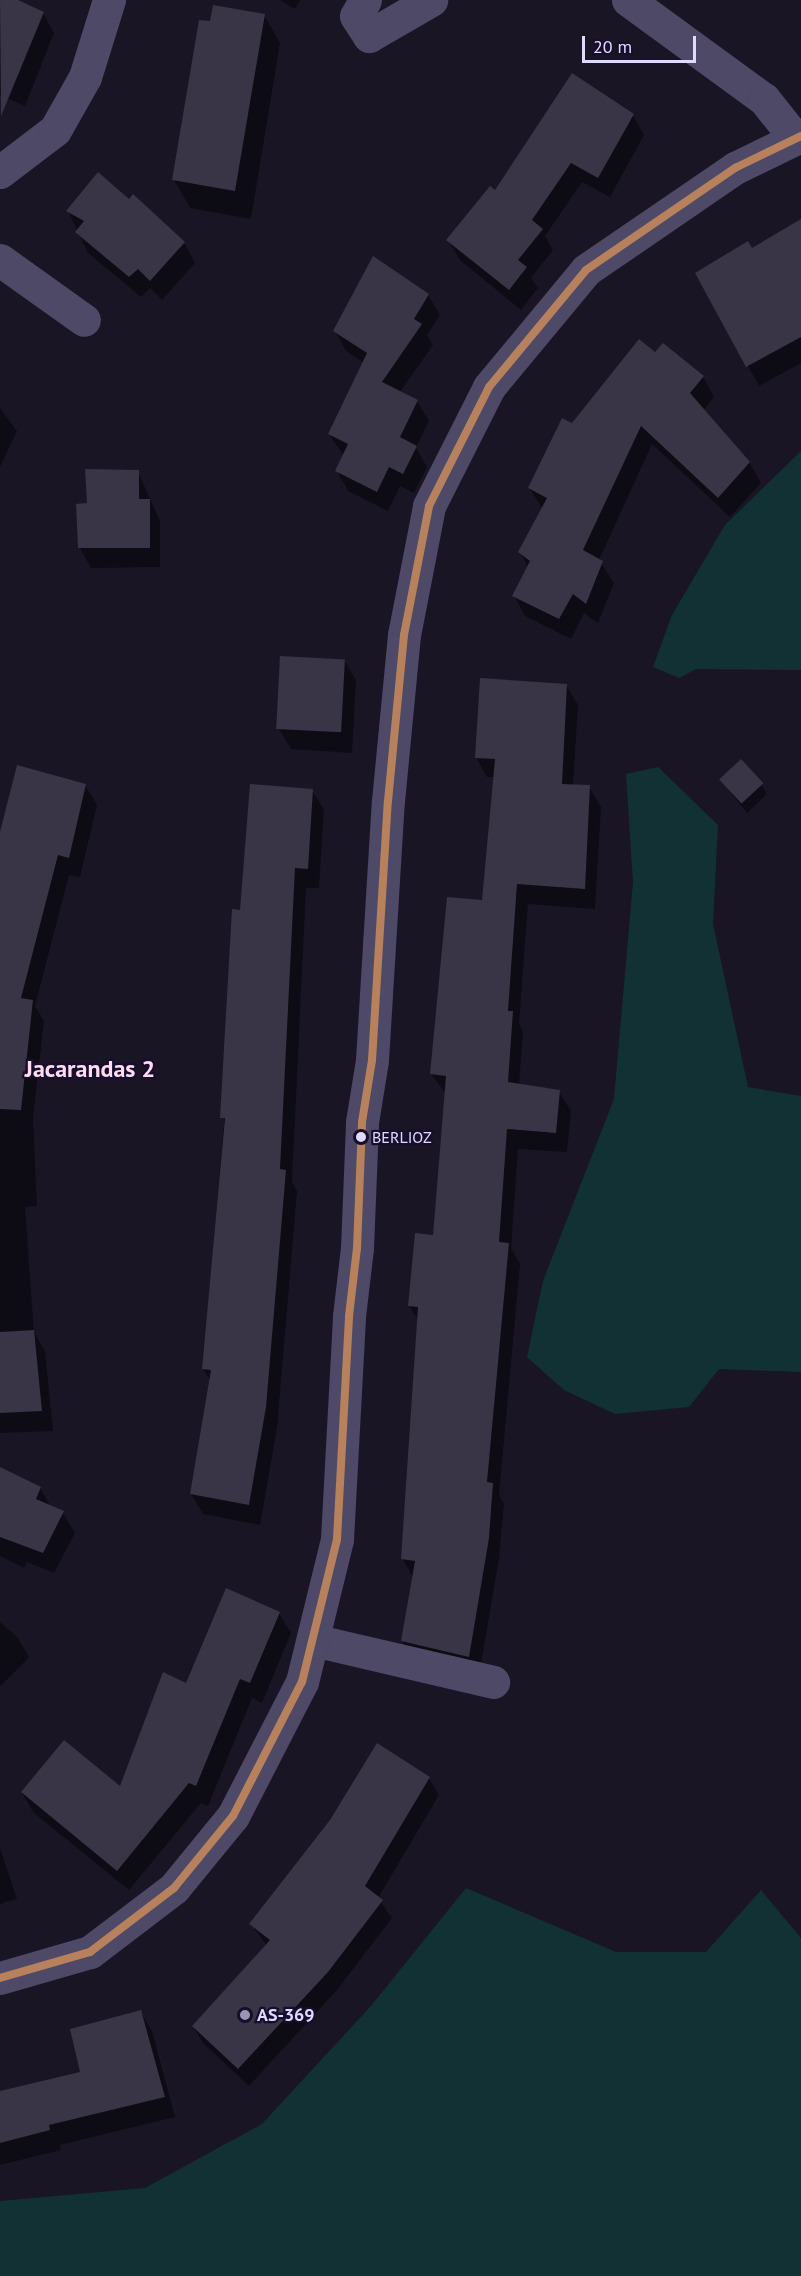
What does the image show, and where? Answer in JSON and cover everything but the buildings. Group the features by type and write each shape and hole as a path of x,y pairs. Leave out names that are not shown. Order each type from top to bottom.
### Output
{"street":[{"path":"0,172 55,130 85,77 109,0"},
{"path":"365,0 356,16 369,36 430,0"},
{"path":"0,1978 90,1952 174,1888 233,1816 302,1682 337,1539 348,1316 357,1248 362,1122 372,1060 388,801 404,635 429,506 489,387 586,270 735,168 798,137 764,99 628,0"},
{"path":"0,260 84,320"},
{"path":"314,1640 493,1682"}],"green space":[{"path":"801,451 801,670 696,669 679,678 653,667 672,615 725,525"},
{"path":"658,767 718,825 713,924 748,1087 801,1096 801,1372 719,1369 689,1407 615,1414 564,1390 527,1357 543,1281 614,1099 633,882 626,774"},
{"path":"466,1888 616,1952 706,1952 761,1890 801,1938 801,2276 0,2276 0,2201 145,2188 262,2124 371,2006"}],"transit line":[{"path":"0,1978 90,1952 174,1888 233,1816 302,1682 337,1539 349,1316 357,1248 362,1122 372,1060 388,801 404,635 429,506 489,387 586,270 735,168 801,136"}],"place":[{"name":"BERLIOZ","path":"361,1137"},
{"name":"AS-369","path":"245,2015"}],"district":[{"name":"Jacarandas 2","path":"90,1069"}]}
